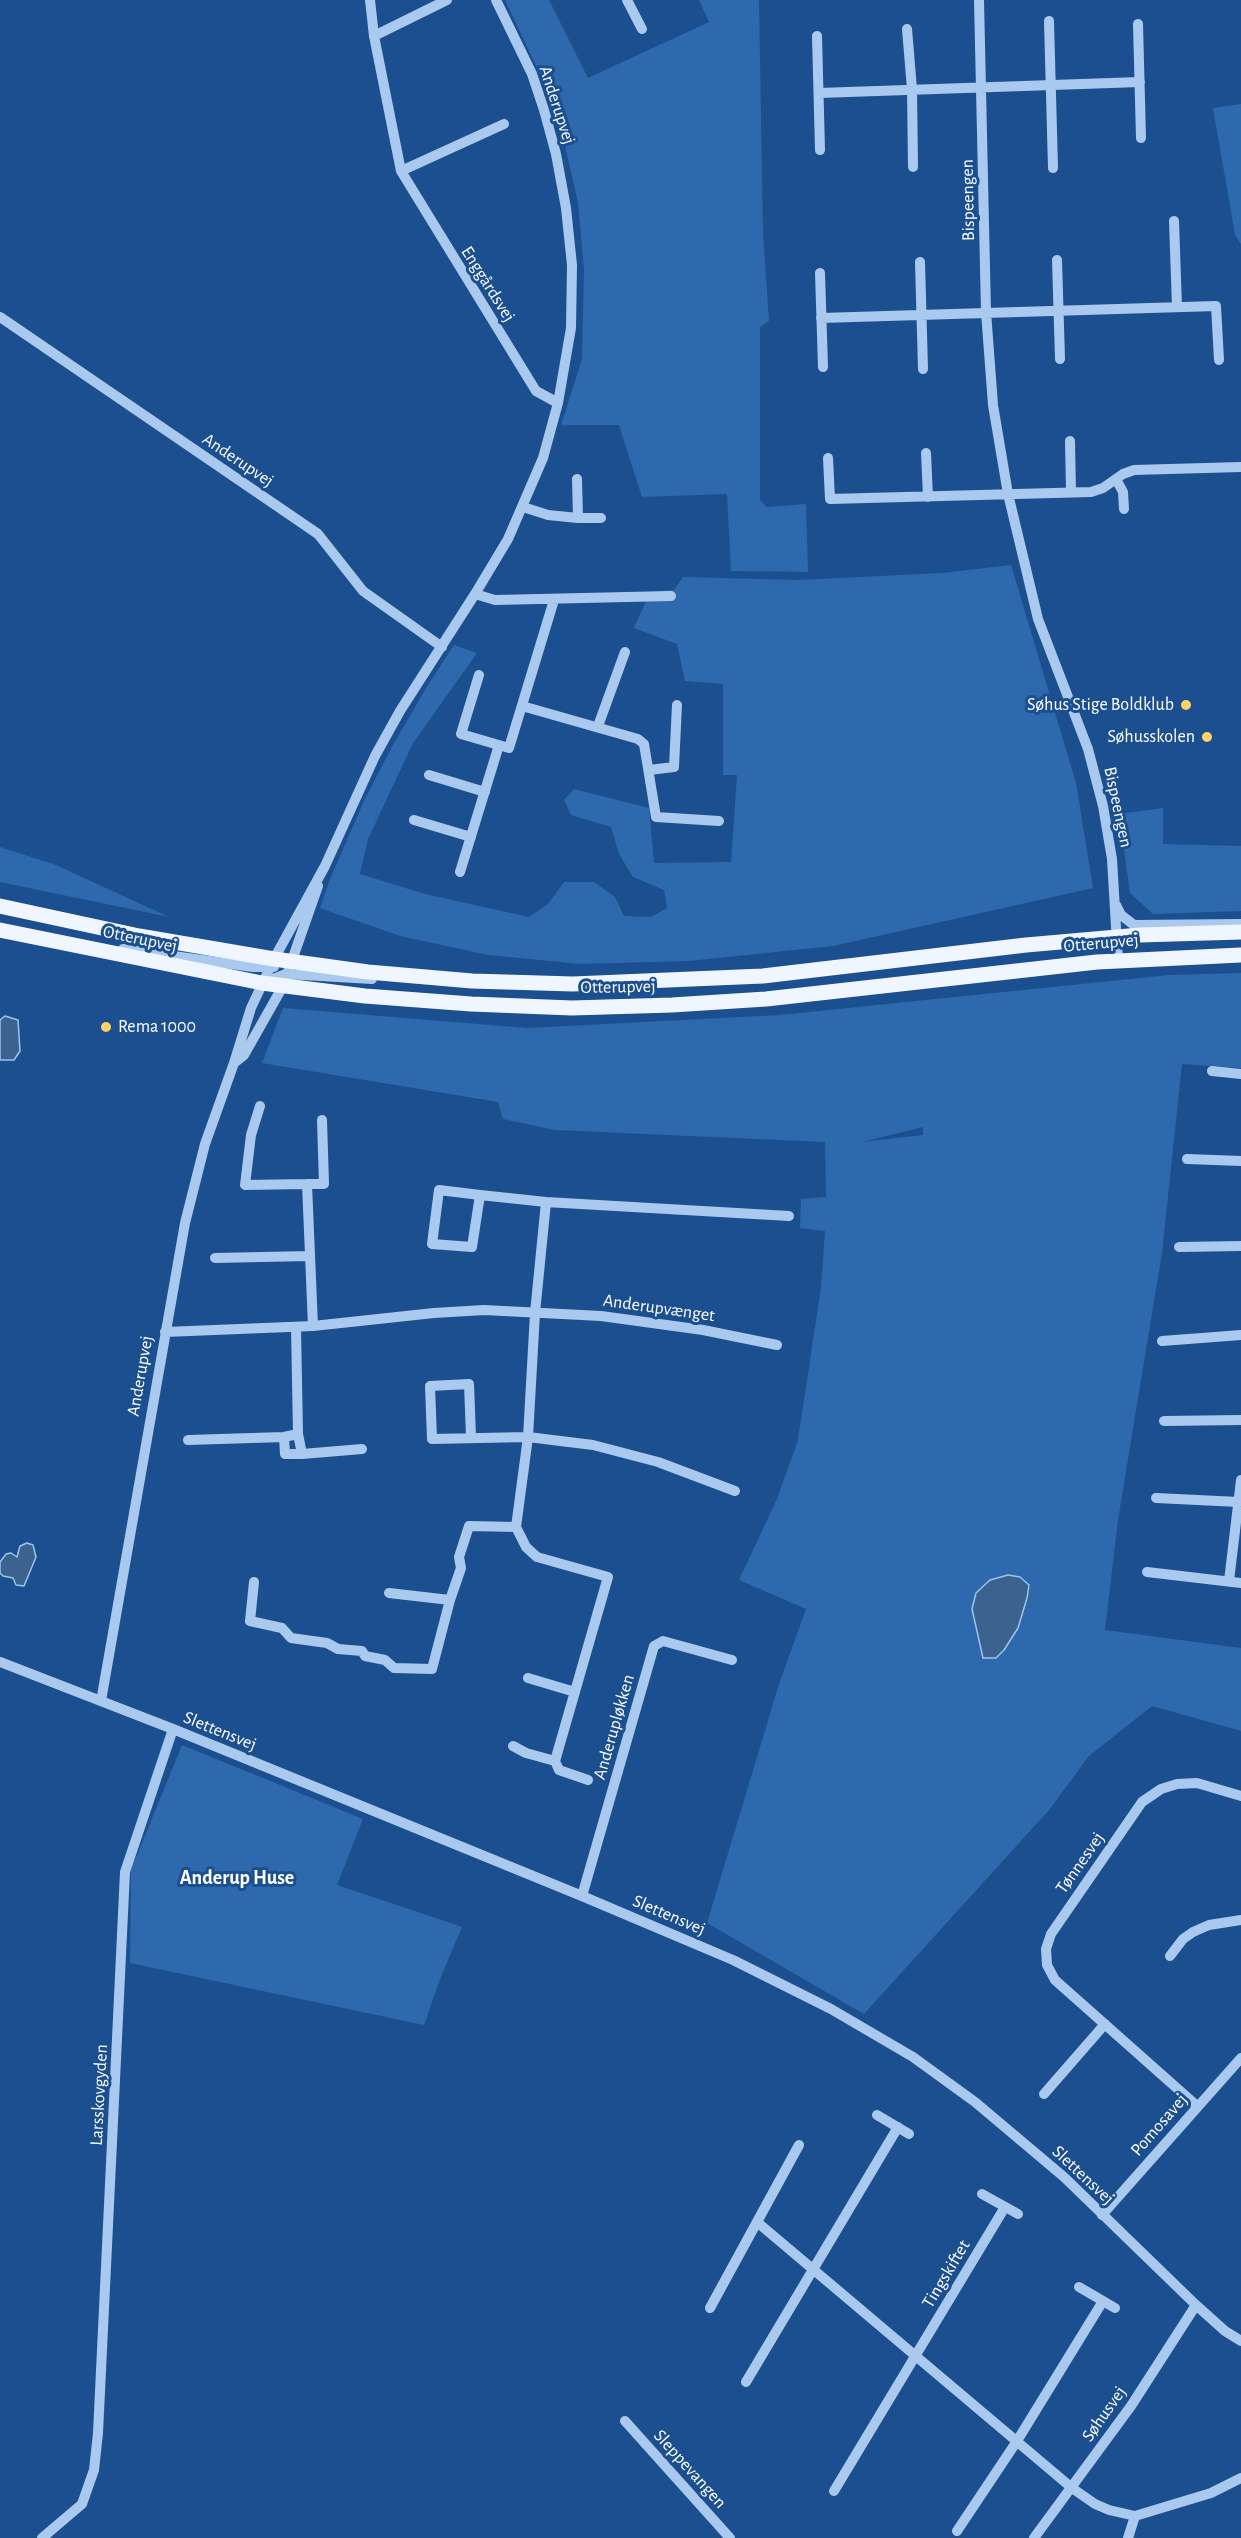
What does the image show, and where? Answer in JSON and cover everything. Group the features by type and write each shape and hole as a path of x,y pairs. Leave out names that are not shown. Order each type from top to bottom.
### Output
{"main road":[{"name":"Otterupvej","path":"0,906 271,964 287,974 365,996 471,1004 572,1008 766,999 1027,969 1118,961 1241,955"},
{"name":"Otterupvej","path":"0,930 262,983 287,974 368,972 573,984 763,976 1026,945 1117,937 1241,932"}],"street":[{"name":"Enggårdsvej","path":"370,0 374,36 401,171 536,391 558,403"},
{"path":"374,36 447,0"},
{"name":"Anderupvej","path":"101,1701 165,1332 196,1176 214,1114 234,1063 251,1008 271,964 325,866 375,756 400,711 508,539 524,507 543,458 558,403 571,327 572,265 566,208 556,154 532,74 496,0"},
{"path":"627,0 642,29"},
{"name":"Bispeengen","path":"979,0 983,87 986,312 993,405 1008,494 1038,619 1088,749 1103,806 1112,859 1118,961"},
{"path":"1049,21 1053,168"},
{"path":"1138,24 1141,138"},
{"path":"907,29 912,90 913,167"},
{"path":"818,36 820,150"},
{"path":"819,93 1140,82"},
{"path":"401,171 504,123"},
{"path":"1174,220 1177,307"},
{"path":"1057,260 1060,359"},
{"path":"920,262 923,369"},
{"path":"820,273 823,367"},
{"path":"821,318 1216,306 1219,360"},
{"name":"Anderupvej","path":"0,317 318,534 363,591 442,647"},
{"path":"1070,441 1071,492"},
{"path":"926,453 928,497"},
{"path":"828,458 830,499 1091,492 1103,488 1116,478 1134,470 1241,467"},
{"path":"1116,478 1123,492 1124,509"},
{"path":"577,479 578,518"},
{"path":"524,507 548,515 601,518"},
{"path":"475,594 495,600 671,596"},
{"path":"479,675 461,734 509,748 554,600"},
{"path":"598,726 625,652"},
{"path":"649,770 674,767 677,705"},
{"path":"522,706 638,739 644,744 656,817 719,821"},
{"path":"460,872 499,745"},
{"path":"429,775 484,792"},
{"path":"414,820 471,837"},
{"name":"Anderupvej","path":"234,1063 244,1055 287,974 325,866"},
{"path":"1114,894 1121,915 1134,925 1241,924"},
{"path":"79,946 145,950 271,964"},
{"path":"1212,1071 1241,1074"},
{"path":"260,1106 251,1134 245,1185 324,1184 322,1120"},
{"path":"1188,1159 1241,1161"},
{"path":"307,1185 313,1326"},
{"path":"480,1195 472,1247 432,1244 439,1190 546,1202 789,1216"},
{"path":"546,1202 535,1313 528,1437 516,1527 526,1547 537,1557 608,1577 555,1761 559,1770 588,1779"},
{"path":"1179,1247 1241,1246"},
{"path":"215,1258 309,1256"},
{"name":"Anderupvænget","path":"165,1332 313,1326 484,1310 601,1316 703,1330 777,1345"},
{"path":"296,1327 298,1434 302,1454"},
{"path":"1162,1341 1241,1335"},
{"path":"471,1437 469,1384 430,1386 432,1439 528,1437 593,1445 658,1462 735,1491"},
{"path":"1164,1421 1241,1420"},
{"path":"188,1440 284,1437 298,1434"},
{"path":"284,1437 285,1454 362,1449"},
{"path":"1229,1581 1241,1480"},
{"path":"1156,1498 1239,1502"},
{"path":"254,1582 250,1621 282,1628 291,1638 362,1651 365,1656 385,1660 394,1668 432,1669 450,1600 461,1569 459,1557 468,1526 516,1527"},
{"path":"1147,1572 1241,1583"},
{"path":"389,1593 450,1600"},
{"name":"Anderupløkken","path":"582,1896 654,1646 663,1641 732,1660"},
{"name":"Slettensvej","path":"0,1662 172,1729 582,1896 733,1960 804,1994 913,2057 975,2102 1064,2177 1196,2305 1241,2341"},
{"path":"528,1678 575,1692"},
{"name":"Larsskovgyden","path":"42,2538 82,2504 94,2470 98,2433 125,1872 172,1729"},
{"path":"513,1746 525,1753 555,1761"},
{"name":"Tønnesvej","path":"1197,2106 1055,1980 1047,1965 1046,1949 1051,1934 1142,1802 1161,1789 1177,1784 1197,1784 1241,1796"},
{"path":"1170,1956 1183,1939 1193,1932 1209,1925 1241,1920"},
{"path":"1044,2094 1105,2024"},
{"name":"Pomosavej","path":"1102,2215 1241,2058"},
{"path":"877,2115 909,2134"},
{"path":"746,2382 898,2127"},
{"path":"710,2308 799,2145"},
{"path":"982,2194 1018,2214"},
{"name":"Tingskiftet","path":"834,2491 1005,2207"},
{"path":"757,2222 1072,2488 1095,2504 1135,2516 1211,2493 1241,2478"},
{"path":"1079,2287 1115,2308"},
{"path":"957,2531 1017,2441 1103,2301"},
{"name":"Søhusvej","path":"1034,2538 1131,2406 1196,2305"},
{"name":"Sleppevangen","path":"625,2421 730,2538"},
{"path":"1128,2538 1135,2516"}],"shaded area":[{"path":"505,0 549,0 588,78 709,22 699,0 759,0 763,234 769,321 760,327 760,500 766,507 806,504 808,572 731,571 727,494 642,497 619,425 561,425 582,359 584,269 578,203 557,110"},
{"path":"1241,104 1241,244 1235,235 1213,108"},
{"path":"1011,565 1076,783 1093,888 833,946 689,961 581,964 488,955 400,936 320,908 364,801 393,745 454,645 477,653 413,743 368,839 360,874 425,894 529,917 548,904 564,882 594,882 615,897 624,916 651,917 667,908 664,890 633,877 619,854 611,827 571,815 564,800 574,789 649,808 654,863 731,862 737,775 723,775 723,684 685,681 677,644 634,628 650,592 674,590 683,577 798,580 942,573"},
{"path":"1163,808 1163,844 1241,846 1241,911 1153,914 1130,893 1119,814"},
{"path":"0,847 56,865 169,917 0,882"},
{"path":"1241,973 1241,1068 1182,1064 1162,1253 1118,1520 1105,1630 1241,1648 1241,1731 1152,1706 1089,1756 1049,1810 864,2014 707,1923 779,1684 806,1609 739,1580 777,1499 798,1440 821,1287 825,1231 800,1228 801,1199 826,1197 825,1142 555,1130 503,1119 498,1102 262,1063 283,1008 527,1028 780,1015 1169,975","holes":["923,1127 923,1135 862,1142"]},
{"path":"5,1016 18,1020 20,1051 14,1060 0,1060 0,1020"},
{"path":"27,1543 33,1545 36,1557 24,1586 16,1585 13,1578 0,1573 0,1562 6,1554 11,1553 17,1557 20,1546"},
{"path":"1008,1575 1020,1577 1029,1585 1018,1628 996,1658 983,1658 972,1609 976,1593 990,1580"},
{"path":"182,1745 363,1819 337,1885 462,1927 424,2025 130,1963 131,1870"}],"place":[{"name":"Søhus Stige Boldklub","path":"1186,705"},
{"name":"Søhusskolen","path":"1207,737"},
{"name":"Rema 1000","path":"106,1027"}],"district":[{"name":"Anderup Huse","path":"237,1878"}]}
